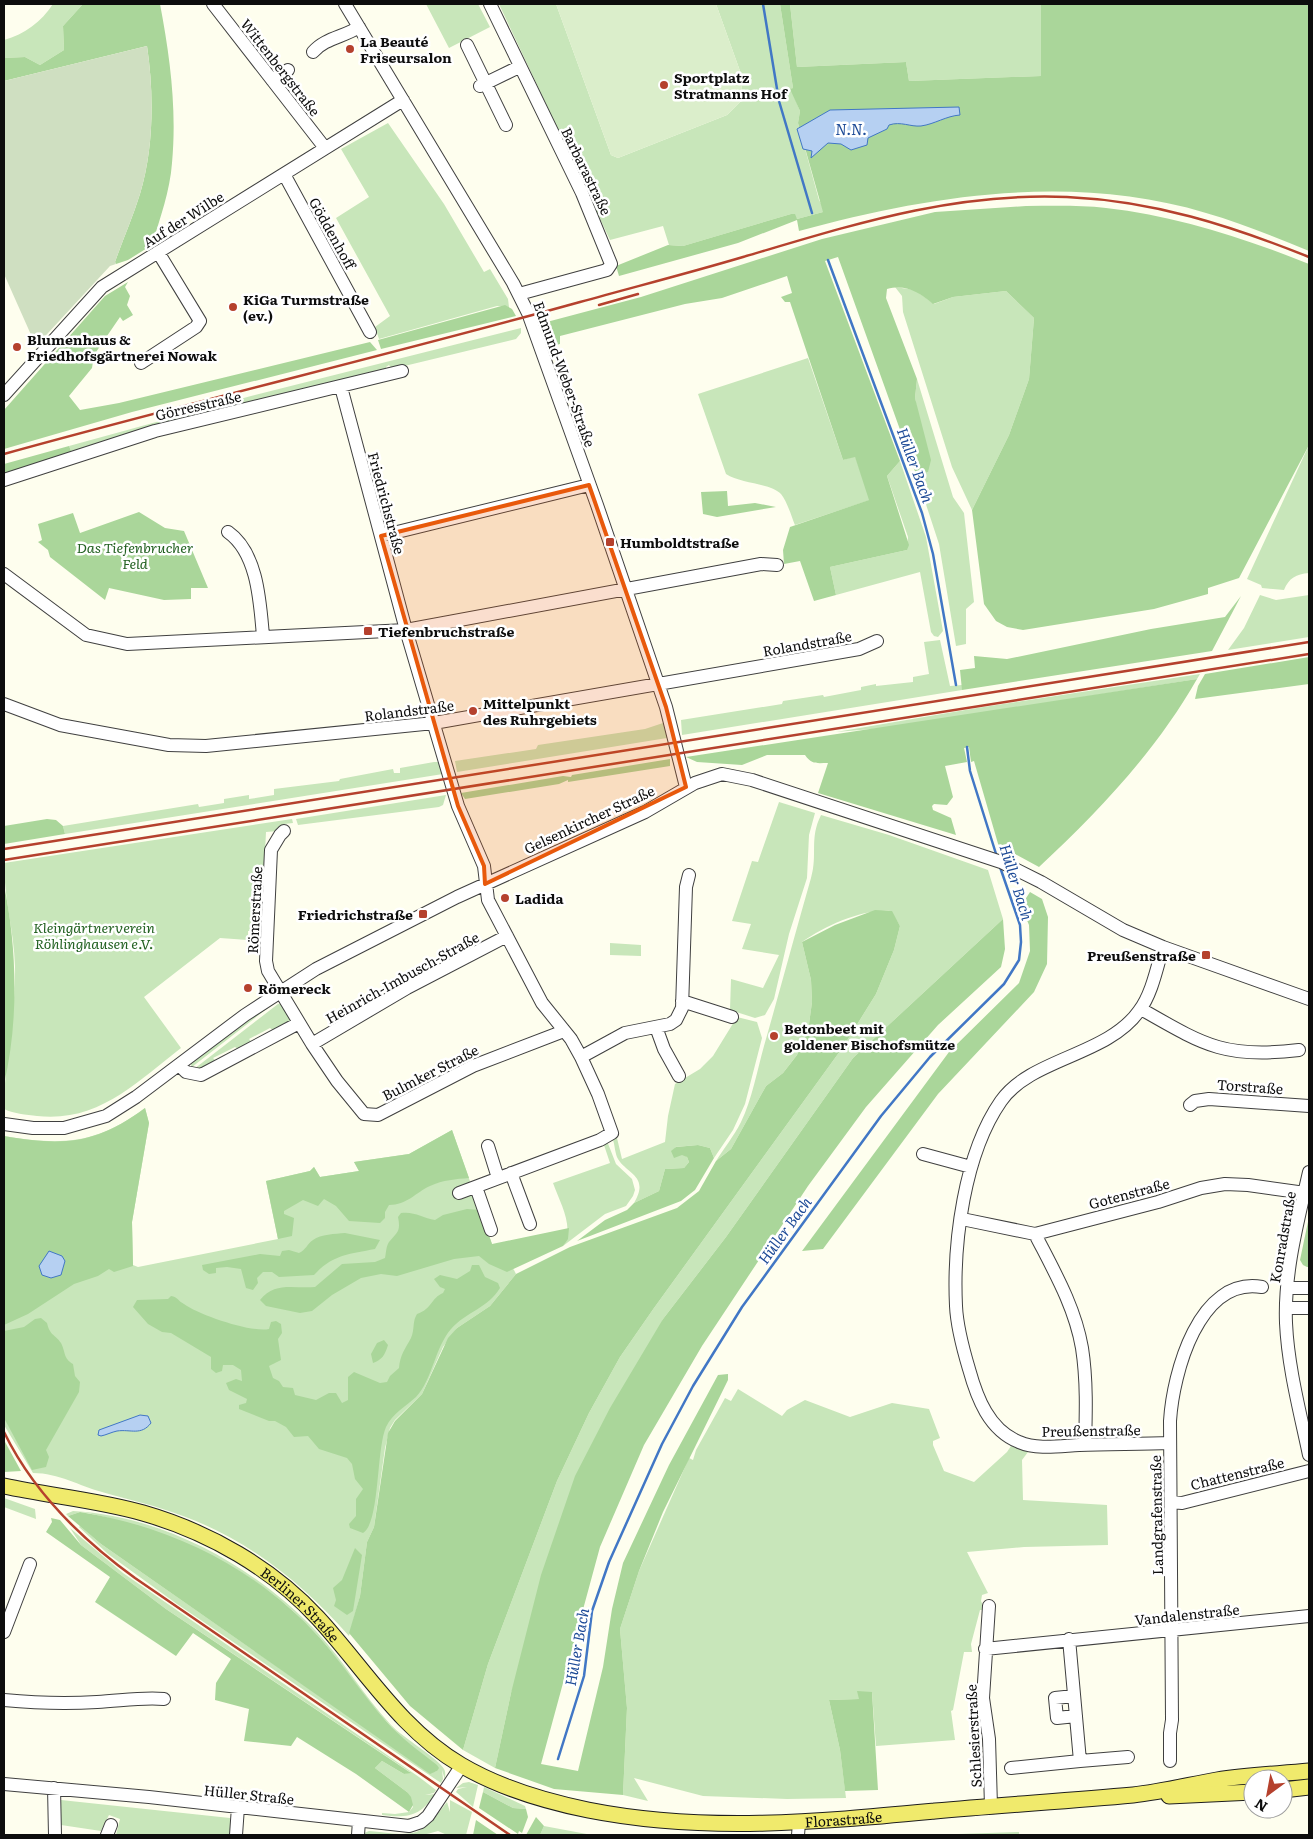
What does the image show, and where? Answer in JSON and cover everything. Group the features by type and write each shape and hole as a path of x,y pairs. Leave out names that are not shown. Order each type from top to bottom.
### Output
{"main road":[{"name":"Berliner Straße","path":"4,1486 142,1513 178,1525 238,1554 288,1590 315,1615 411,1727 462,1765 497,1784 552,1802"},
{"name":"Florastraße","path":"552,1802 620,1816 679,1823 798,1829 991,1806 1137,1795 1222,1779 1309,1771"},
{"path":"1293,1789 1309,1787"},
{"name":"Florastraße","path":"1137,1795 1174,1797 1243,1793"}],"street":[{"name":"Wittenbergstraße","path":"213,4 325,148"},
{"name":"Edmund-Weber-Straße","path":"344,4 519,294 589,484 658,685 672,730 686,787"},
{"name":"Barbarastraße","path":"490,4 582,193 611,264 607,270 519,294"},
{"path":"313,52 318,46 334,37 359,27"},
{"path":"467,45 483,85 506,125"},
{"path":"483,85 519,67"},
{"path":"272,80 288,70"},
{"name":"Auf der Wilbe","path":"4,396 99,290 403,100"},
{"name":"Göddenhoff","path":"284,174 370,332"},
{"path":"141,363 196,327 200,321 158,252"},
{"name":"Görresstraße","path":"4,480 155,431 402,371"},
{"name":"Friedrichstraße","path":"340,387 406,630 458,806 484,866 485,884"},
{"path":"381,536 589,484"},
{"path":"228,532 239,541 256,581 260,599 263,636"},
{"path":"4,574 79,631 96,639 127,644 406,630 761,564 777,565"},
{"name":"Rolandstraße","path":"4,704 60,725 184,747 434,723 858,649 876,641"},
{"name":"Gelsenkircher Straße","path":"4,1124 46,1129 88,1123 124,1106 245,1015 280,991 324,966 485,884 645,812 686,787 713,776 740,776 979,854 1041,882 1123,930 1164,947 1309,999"},
{"name":"Römerstraße","path":"280,991 270,977 266,961 271,850 284,831"},
{"path":"581,1057 625,1033 670,1024 676,1020 682,1008 686,887 689,875"},
{"path":"459,1193 600,1140 612,1133 598,1094 581,1057 542,1003 488,900 485,884"},
{"name":"Heinrich-Imbusch-Straße","path":"312,1044 407,988 507,936"},
{"name":"Preußenstraße","path":"1164,947 1141,1009 1128,1024 1112,1036 1026,1079 1012,1089 991,1118 971,1167 956,1259 956,1307 965,1356 973,1384 983,1407 999,1429 1019,1442 1035,1446 1170,1443"},
{"name":"Bulmker Straße","path":"280,991 312,1044 358,1109 370,1116 396,1107 473,1066 564,1031"},
{"path":"682,1001 732,1017"},
{"path":"1141,1009 1187,1035 1218,1048 1259,1054 1299,1050"},
{"path":"179,1065 186,1072 201,1074 299,1023"},
{"path":"656,1027 664,1049 679,1076"},
{"name":"Torstraße","path":"1190,1105 1195,1101 1209,1099 1309,1106"},
{"path":"488,1146 498,1178"},
{"path":"923,1154 971,1167"},
{"name":"Konradstraße","path":"1309,1172 1292,1252 1287,1308 1289,1351 1309,1455"},
{"path":"512,1173 530,1224"},
{"name":"Gotenstraße","path":"962,1219 1035,1234 1158,1202 1201,1188 1226,1184 1248,1185 1304,1193"},
{"path":"476,1187 491,1230"},
{"path":"1035,1234 1063,1288 1082,1347 1085,1369 1085,1445"},
{"name":"Landgrafenstraße","path":"1170,1761 1172,1631 1170,1443 1173,1392 1186,1350 1197,1326 1210,1308 1225,1293 1241,1286 1262,1287"},
{"path":"1288,1288 1309,1288"},
{"path":"1287,1308 1309,1308"},
{"name":"Chattenstraße","path":"1171,1502 1182,1502 1309,1471"},
{"path":"4,1632 30,1564"},
{"name":"Schlesierstraße","path":"989,1606 983,1698 989,1739 991,1806"},
{"name":"Vandalenstraße","path":"985,1648 1309,1616"},
{"path":"1069,1639 1080,1761"},
{"path":"1074,1696 1055,1698 1057,1718 1076,1716"},
{"path":"4,1700 46,1704 116,1701 144,1697 164,1699"},
{"path":"1011,1768 1128,1757"},
{"name":"Hüller Straße","path":"4,1784 409,1826 421,1822 428,1816 462,1765"},
{"path":"54,1788 56,1835"},
{"path":"236,1835 238,1808"},
{"path":"358,1835 359,1821"}],"highlighted area":[{"path":"589,485 666,707 686,787 485,884 484,866 458,806 381,536"}],"green space":[{"path":"53,4 83,4 63,26 64,50 40,65 25,57 4,58 4,40 32,26"},
{"path":"83,4 160,4 170,63 174,123 171,173 164,204 152,245 128,260 116,264 115,262 140,194 148,158 152,101 147,46 4,81 4,58 25,57 40,65 64,50 63,26"},
{"path":"426,4 478,4 490,27 449,48"},
{"path":"499,4 556,4 611,155 618,158 727,115 743,99 740,71 716,4 780,4 793,88 791,89 800,111 798,123 819,200 824,208 823,212 797,219 791,214 683,246 669,245 663,226 610,240"},
{"name":"Sportplatz Stratmanns Hof","path":"556,4 716,4 740,71 743,99 727,115 618,158 611,155"},
{"path":"780,4 790,4 797,67 906,62 909,81 1041,76 1041,4 1309,4 1309,251 1258,230 1219,217 1155,201 1104,194 1002,193 899,207 799,231 797,220 738,243 619,276 616,266 668,245 683,246 791,214 795,214 797,219 823,212 798,123 800,111 790,89 793,88"},
{"path":"790,4 1041,4 1041,76 909,81 906,62 797,67"},
{"path":"147,46 152,101 148,158 140,194 115,262 116,264 110,266 36,346 4,274 4,81"},
{"path":"388,123 444,204 484,272 490,269 508,299 509,307 497,306 379,339 375,327 390,316 336,218 369,197 341,149"},
{"path":"1026,206 1096,207 1159,216 1210,229 1260,245 1309,264 1309,445 1239,578 1208,588 1208,594 1154,609 1023,630 1007,627 996,621 984,604 972,510 1009,435 1029,379 1034,318 1006,291 953,297 933,304 923,296 906,288 887,289 886,298 917,379 915,398 931,460 928,472 917,477 838,257 825,261 900,461 887,476 909,545 907,550 830,567 836,595 814,601 800,561 784,564 783,550 790,527 869,500 855,457 843,460 790,302 785,302 781,297 792,293 787,276 722,298 685,304 560,336 560,344 552,346 543,323 641,297 822,239 935,212"},
{"path":"128,282 125,287 130,296 127,305 133,315 123,321 120,317 94,355 92,368 69,396 80,410 119,403 370,342 377,350 132,412 4,449 4,410 105,296"},
{"path":"895,287 915,290 934,304 953,297 1006,291 1034,318 1029,379 1009,435 972,510 952,467 903,312 902,296"},
{"path":"505,305 512,309 516,316 381,349 378,340"},
{"path":"521,328 521,333 516,339 392,369 389,365 386,369 72,453 69,446 251,396"},
{"path":"808,358 843,460 855,456 870,500 795,525 785,501 776,490 726,474 698,394"},
{"path":"917,379 953,497 964,513 974,602 966,609 966,644 956,646 939,544 917,477 928,472 915,398"},
{"path":"1309,445 1309,573 1294,577 1288,582 1284,590 1262,588 1261,585 1247,579"},
{"path":"69,446 72,453 4,477 4,464"},
{"path":"900,461 926,537 943,631 938,637 934,636 931,632 920,572 836,595 830,567 907,550 908,537 887,476"},
{"path":"727,491 728,506 755,503 776,507 717,517 703,514 701,492"},
{"name":"Das Tiefenbrucher Feld","path":"139,512 165,528 184,531 208,588 191,588 191,599 164,600 109,588 105,600 50,557 48,550 38,542 42,540 38,524 73,513 80,533"},
{"path":"1260,595 1276,600 1309,595 1309,637 1228,650 1244,628"},
{"path":"1241,596 1212,651 962,690 960,670 975,668 974,656 1007,659 1151,629 1225,617"},
{"path":"940,640 950,686 962,685 962,690 682,735 681,720 782,704 783,701 823,695 824,697 861,690 861,687 876,684 876,686 913,682 913,677 929,674 924,642"},
{"path":"1309,657 1309,684 1195,699 1198,686 1205,674"},
{"path":"1200,674 1197,679 896,727 836,732 977,708"},
{"path":"1197,679 1163,731 1125,779 1105,802 1039,867 1015,854 1016,860 1001,854 974,761 971,762 969,747 964,748 967,762 945,766 953,797 947,805 934,804 932,806 933,810 951,818 956,835 818,793 828,763 812,762 805,755 767,755 742,765 697,762 686,757"},
{"path":"663,723 667,738 457,772 455,761 536,749 538,745 645,729"},
{"path":"670,759 670,766 568,782 568,780 559,784 465,799 461,793 563,776 571,777 572,775"},
{"path":"438,762 443,774 65,834 63,826 198,804 199,807 224,803 224,799 249,795 249,799 274,795 274,789 339,781 340,779 393,769 394,773 400,773 400,768"},
{"path":"446,795 443,805 439,807 298,825 296,819"},
{"path":"779,802 815,813 809,835 807,878 789,934 774,999 765,1015 755,1018 730,1010 731,979 763,988 779,955 742,949 751,924 732,921 752,861 758,862"},
{"path":"821,815 889,835 988,870 1003,919 853,1058 726,1237 663,1319 511,1693 495,1768 463,1750 488,1664 557,1481 589,1413 620,1357 654,1308 843,1047 876,994 894,950 900,926 891,911 868,913 845,919 802,942 811,980 812,1002 809,1024 804,1040 797,1055 783,1073 766,1086 731,1149 716,1161 741,1122 751,1094 811,878 814,861 815,832"},
{"path":"47,819 56,820 63,826 65,834 4,844 4,826"},
{"name":"Kleingärtnerverein Röhlinghausen e.V.","path":"292,819 293,823 284,824 285,827 278,831 266,832 261,931 248,931 248,940 220,938 144,997 181,1048 132,1086 98,1107 79,1113 59,1116 37,1116 15,1113 4,1109 14,1002 15,966 4,863"},
{"path":"4,885 12,933 14,1010 9,1060 4,1084"},
{"path":"1030,892 1042,899 1048,917 1047,964 1034,992 938,1094 823,1249 802,1251 949,1052 1019,983 1030,951 1029,925 1021,906"},
{"path":"875,910 892,911 900,926 894,950 876,994 843,1047 620,1357 589,1413 557,1481 488,1664 463,1750 410,1706 349,1633 360,1596 367,1542 374,1527 388,1433 395,1421 422,1394 448,1338 457,1328 490,1306 516,1274 570,1247 677,1208 699,1191 716,1161 731,1149 766,1086 783,1073 797,1055 804,1040 809,1024 812,1002 811,980 802,942 835,925"},
{"path":"1003,919 1005,949 1001,967 938,1025 866,1107 808,1186 702,1346 644,1445 600,1547 541,1764 578,1771 603,1667 612,1609 623,1563 669,1465 718,1375 728,1374 728,1380 663,1512 639,1571 620,1629 627,1708 623,1795 554,1789 495,1768 511,1693 541,1575 575,1476 610,1408 663,1319 726,1237 853,1058"},
{"path":"610,943 641,945 641,956 610,955"},
{"path":"278,1004 282,1004 291,1021 277,1033 270,1028 249,1039 254,1045 241,1051 235,1047 213,1058 218,1063 201,1072 194,1069"},
{"path":"269,1006 192,1067 190,1063 252,1015"},
{"path":"737,1017 757,1022 762,1038 745,1104 733,1130 714,1158 710,1148 698,1145 675,1147 687,1157 689,1162 684,1168 665,1169 659,1191 634,1203 640,1187 638,1181 618,1159 613,1140 617,1138 622,1159 665,1142 675,1084 700,1069 713,1056"},
{"path":"145,1108 149,1123 132,1222 133,1265 138,1267 278,1239 266,1181 310,1171 314,1167 320,1177 359,1171 354,1162 409,1154 452,1130 492,1244 516,1274 490,1306 457,1328 443,1347 422,1394 395,1420 390,1428 385,1448 374,1527 367,1542 360,1596 349,1636 313,1599 274,1566 252,1551 207,1526 163,1509 93,1489 60,1477 33,1473 4,1425 4,1136 44,1141 78,1139 111,1129"},
{"path":"145,1108 149,1123 132,1222 133,1266 114,1272 109,1269 98,1276 74,1284 28,1314 4,1325 4,1136 44,1141 78,1140 110,1129"},
{"path":"452,1130 469,1178 435,1184 406,1201 389,1205 385,1212 385,1218 380,1223 349,1221 336,1206 324,1199 318,1206 303,1200 284,1211 284,1214 294,1218 292,1236 278,1239 266,1181 310,1171 314,1167 320,1177 359,1171 354,1162 409,1154"},
{"path":"607,1141 616,1164 632,1179 635,1190 633,1196 626,1206 605,1214 563,1246 566,1239 567,1223 553,1183 610,1163 603,1142"},
{"path":"698,1145 710,1148 714,1158 695,1190 681,1201 577,1241 605,1220 627,1210 634,1203 659,1191 665,1169 684,1168 689,1162 687,1157 682,1155 674,1158 671,1151 676,1147"},
{"path":"467,1209 480,1210 492,1244 569,1228 568,1239 563,1246 507,1272 489,1264 479,1256 454,1259 397,1276 381,1274 361,1278 332,1295 312,1311 300,1313 266,1306 260,1300 272,1290 278,1288 315,1287 342,1264 375,1262 385,1258 388,1244 399,1229 398,1217 401,1213 414,1214 435,1220 443,1215"},
{"path":"1309,1217 1309,1267 1307,1267 1300,1260"},
{"path":"345,1233 380,1240 375,1249 334,1259 314,1275 279,1277 272,1272 263,1272 257,1278 258,1283 253,1290 246,1288 241,1269 216,1268 216,1273 209,1274 203,1270 202,1265 260,1254 280,1256 282,1251 289,1250 299,1253 316,1238"},
{"path":"472,1265 479,1265 485,1277 498,1283 500,1288 495,1295 451,1329 445,1337 422,1390 396,1414 386,1427 372,1515 368,1527 363,1533 350,1528 349,1524 356,1516 356,1499 363,1489 355,1479 352,1464 347,1458 319,1449 308,1436 294,1437 286,1427 275,1421 269,1421 239,1409 239,1405 246,1403 247,1399 229,1390 226,1383 236,1379 242,1381 241,1370 233,1365 223,1365 222,1371 216,1373 211,1369 211,1357 171,1333 162,1332 148,1324 133,1307 137,1300 168,1299 171,1296 201,1313 239,1326 261,1330 269,1329 271,1322 276,1321 281,1324 282,1333 278,1339 281,1360 269,1366 273,1378 279,1381 283,1387 293,1388 295,1395 316,1400 329,1393 336,1393 342,1403 348,1400 348,1377 354,1372 380,1383 387,1382 390,1376 399,1368 402,1356 412,1335 417,1314 426,1309 445,1289 440,1287 434,1279 440,1275 457,1279 470,1271"},
{"path":"41,1318 47,1323 51,1333 61,1343 66,1357 73,1364 75,1376 80,1382 79,1392 46,1450 49,1457 46,1467 32,1470 4,1418 4,1331 24,1327 35,1319"},
{"path":"384,1340 388,1345 386,1352 381,1359 373,1363 371,1354 377,1343"},
{"path":"738,1389 782,1416 787,1410 805,1400 850,1417 892,1403 929,1409 940,1438 933,1441 933,1445 944,1471 974,1482 1007,1452 1011,1446 1028,1452 1022,1460 1023,1500 1107,1505 1108,1545 1024,1547 967,1552 988,1593 982,1595 981,1601 985,1610 980,1610 971,1644 972,1652 964,1652 953,1710 951,1711 955,1740 876,1746 872,1692 859,1699 829,1700 840,1750 846,1798 787,1799 703,1796 634,1778 648,1801 623,1795 627,1708 620,1629 639,1571 689,1458 693,1460 696,1450 725,1398 731,1401"},
{"path":"4,1440 21,1471 4,1472"},
{"path":"4,1498 35,1509 36,1519 4,1507"},
{"path":"73,1511 107,1515 141,1523 174,1534 205,1548 265,1586 316,1631 391,1725 441,1765 445,1771 445,1780 442,1770 443,1779 441,1783 177,1604 108,1554 79,1527 430,1773 437,1771 398,1734 377,1711 320,1638 270,1592 243,1573 184,1543 121,1521 88,1513 80,1512 68,1516 66,1514"},
{"path":"80,1512 147,1528 180,1540 211,1554 269,1591 296,1613 320,1638 386,1721 404,1739 437,1765 439,1768 437,1771 430,1774 101,1544 68,1516"},
{"path":"51,1518 60,1520 81,1545 166,1609 411,1773 404,1774 382,1761 375,1768 411,1797 413,1805 409,1812 356,1774 297,1737 291,1746 244,1741 249,1709 215,1700 216,1683 231,1659 193,1633 176,1656 95,1602 110,1577 46,1532 52,1522"},
{"path":"70,1528 123,1573 436,1790 434,1793 425,1795 435,1794 418,1812 406,1816 382,1815 382,1813 409,1812 413,1807 407,1792 375,1768 382,1761 404,1774 410,1772 166,1609 81,1545"},
{"path":"355,1548 362,1555 353,1611 347,1615 334,1606 336,1600 333,1588 342,1580"},
{"path":"857,1691 872,1692 878,1790 845,1791 840,1750 829,1700 859,1699"},
{"path":"469,1782 478,1785 473,1807 456,1792 458,1789 467,1787 456,1788 463,1783"},
{"path":"484,1787 525,1806 526,1809 513,1808 483,1792"},
{"path":"483,1792 513,1808 526,1809 528,1817 522,1833 519,1831 518,1834 479,1808"},
{"path":"61,1800 230,1818 230,1835 116,1835 120,1819 109,1815 101,1831 61,1825"},
{"path":"450,1800 472,1812 466,1835 447,1835 438,1831 410,1836 362,1834 369,1831 397,1834 415,1832 429,1823 447,1802 450,1812"},
{"path":"536,1817 544,1826 540,1835 526,1835"},
{"path":"476,1820 498,1835 473,1835"},
{"path":"544,1826 592,1835 540,1835"},
{"path":"1019,1832 1019,1835 928,1835"}],"water":[{"name":"N.N.","path":"959,107 960,115 926,125 889,125 887,129 868,138 867,145 851,150 841,144 828,143 811,158 812,151 803,149 797,129 830,110"},
{"path":"49,1251 62,1256 65,1261 61,1275 51,1278 42,1275 39,1266"},
{"path":"140,1415 148,1416 151,1423 140,1431 117,1431 101,1436 98,1435 99,1430"}],"waterway":[{"name":"Hüller Bach","path":"763,4 779,101 812,213"},
{"name":"Hüller Bach","path":"828,260 922,513 933,554 956,685"},
{"name":"Hüller Bach","path":"967,747 970,771 997,857"},
{"name":"Hüller Bach","path":"558,1759 584,1676 592,1611 609,1562 662,1444 693,1386 742,1307 881,1116 930,1057 1004,984 1019,960 1020,925 1000,867"}],"railway":[{"path":"4,454 508,322 702,269 823,233 943,205 1025,197 1099,199 1191,216 1309,257"},
{"path":"599,305 638,294"},
{"path":"4,849 1309,642"},
{"path":"4,860 1309,654"},
{"path":"4,1432 29,1475 60,1513 115,1563 510,1835"}],"place":[{"name":"La Beauté Friseursalon","path":"350,49"},
{"name":"Sportplatz Stratmanns Hof","path":"664,85"},
{"name":"KiGa Turmstraße (ev.)","path":"233,307"},
{"name":"Blumenhaus & Friedhofsgärtnerei Nowak","path":"17,347"},
{"name":"Humboldtstraße","path":"610,542"},
{"name":"Tiefenbruchstraße","path":"368,631"},
{"name":"Mittelpunkt des Ruhrgebiets","path":"473,711"},
{"name":"Ladida","path":"505,898"},
{"name":"Friedrichstraße","path":"423,914"},
{"name":"Preußenstraße","path":"1206,955"},
{"name":"Römereck","path":"248,988"},
{"name":"Betonbeet mit goldener Bischofsmütze","path":"774,1036"}]}
